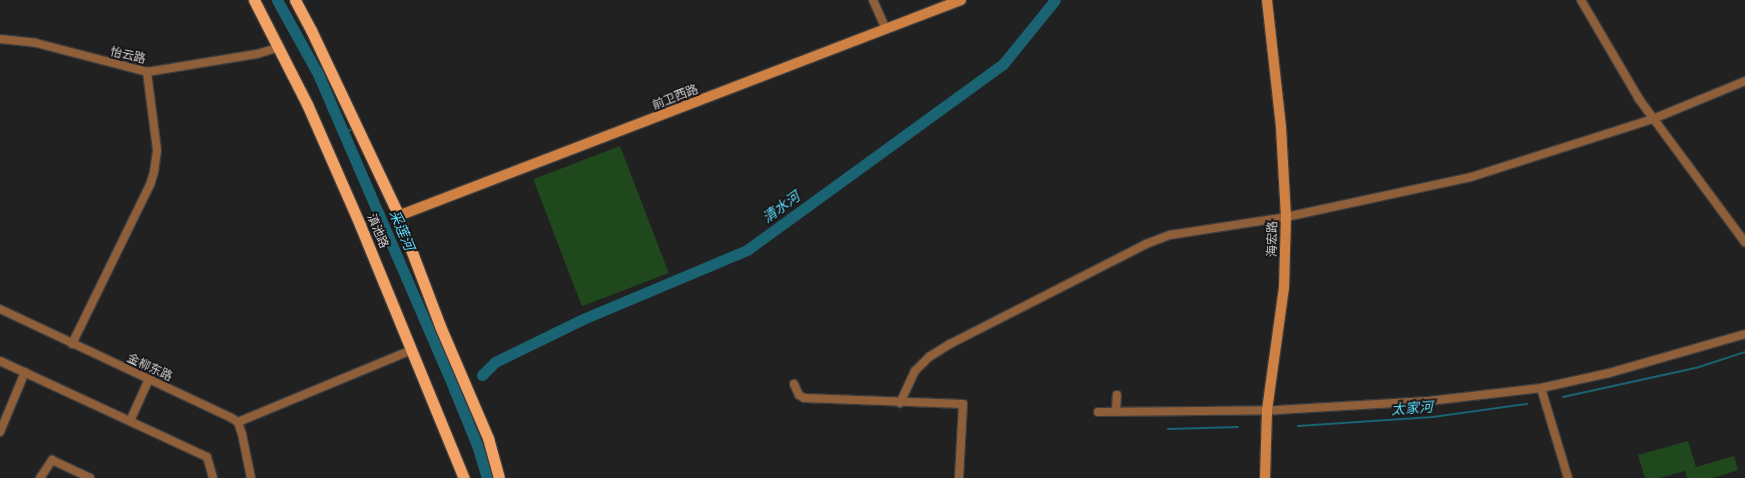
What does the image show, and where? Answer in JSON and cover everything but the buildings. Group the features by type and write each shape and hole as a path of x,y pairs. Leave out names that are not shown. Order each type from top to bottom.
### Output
{"main road":[{"name":"滇池路","path":"254,0 280,47 360,225 464,478"},
{"name":"滇池路","path":"295,0 312,30 397,213 440,326 488,438 499,478"},
{"name":"前卫西路","path":"885,26 944,0"},
{"name":"前卫西路","path":"397,213 885,26 961,0"},
{"name":"海宏路","path":"1265,478 1267,410 1284,288 1286,217 1281,127 1267,0"}],"street":[{"path":"872,0 885,26"},
{"path":"1581,0 1653,119 1745,242"},
{"name":"怡云路","path":"0,39 36,43 147,72 257,54 280,47"},
{"path":"72,344 154,172 157,150 147,72"},
{"path":"900,403 904,390 915,371 929,357 950,344 1146,244 1170,235 1286,217 1470,177 1653,119 1745,81"},
{"name":"金柳东路","path":"0,309 238,422"},
{"path":"1098,412 1267,410 1429,401 1541,388 1625,368 1745,334"},
{"path":"251,478 238,422 412,350"},
{"path":"0,361 207,457 213,478"},
{"path":"0,432 25,372"},
{"path":"130,421 149,379"},
{"path":"794,384 799,395 804,398 963,404 959,478"},
{"path":"1541,388 1568,478"},
{"path":"1116,412 1117,395"},
{"path":"40,478 52,460 90,478"}],"green space":[{"path":"620,146 669,273 582,306 533,179"},
{"path":"1688,441 1696,467 1734,456 1738,470 1713,478 1687,478 1685,471 1659,478 1645,478 1638,455"}],"waterway":[{"name":"采莲河","path":"277,0 318,74 454,389 477,445 487,478"},
{"name":"清水河","path":"482,375 495,362 583,319 747,250 1003,64 1055,0"},
{"path":"342,133 353,129"},
{"name":"太家河","path":"1563,397 1699,367 1745,352"},
{"name":"太家河","path":"1298,426 1433,417 1527,404"},
{"name":"太家河","path":"1168,429 1238,427"}]}
